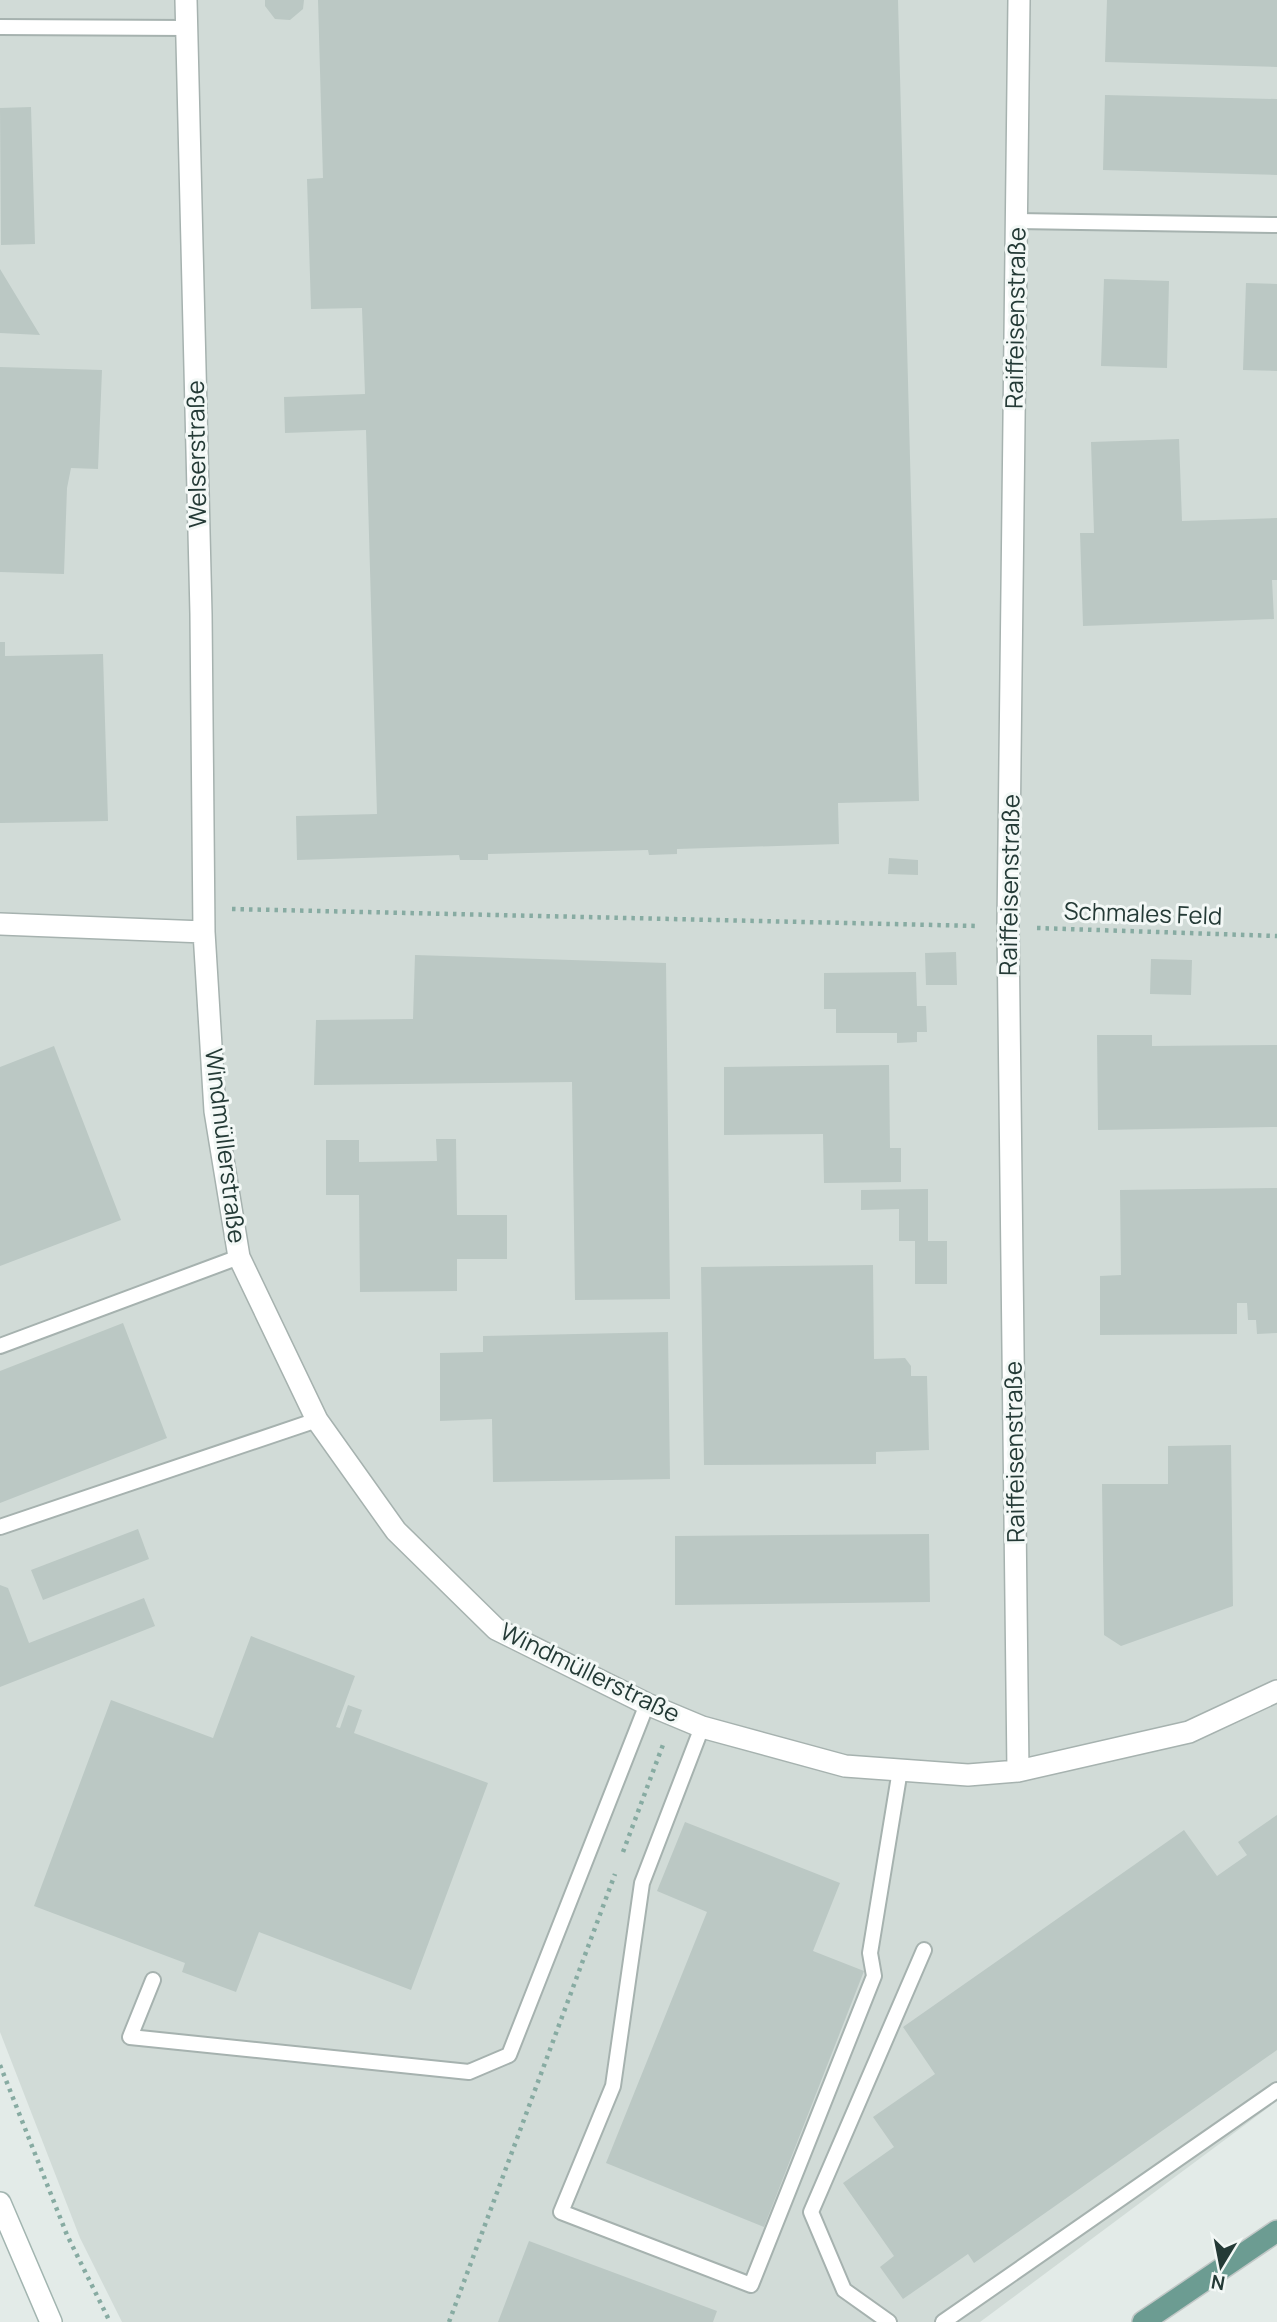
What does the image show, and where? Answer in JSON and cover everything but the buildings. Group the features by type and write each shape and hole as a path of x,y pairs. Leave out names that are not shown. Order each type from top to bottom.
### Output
{"main road":[{"path":"1143,2322 1277,2231"}],"street":[{"name":"Welserstraße","path":"186,0 201,614 204,909"},
{"name":"Raiffeisenstraße","path":"1018,1771 1008,927 1019,0"},
{"name":"Windmüllerstraße","path":"204,909 215,1111 239,1257 317,1420 397,1531 496,1629 647,1704 702,1727 845,1766 968,1775 1018,1771 1189,1732 1277,1691"},
{"path":"0,924 204,932"},
{"path":"0,2203 51,2322"}],"lane":[{"path":"0,27 187,28"},
{"path":"1017,221 1277,225"},
{"path":"0,1346 239,1257"},
{"path":"0,1527 317,1420"},
{"path":"153,1980 130,2037 469,2071 509,2055 647,1704"},
{"path":"702,1727 642,1883 613,2087 561,2212 751,2285 874,1976 870,1953 900,1770"},
{"path":"890,2322 844,2290 811,2212 924,1950"},
{"path":"943,2322 1277,2090"}],"path":[{"name":"Schmales Feld","path":"204,909 1008,927 1277,936"},
{"path":"621,1857 674,1715"},
{"path":"449,2322 617,1870"},
{"path":"0,2065 67,2235 110,2322"}],"shaded area":[{"path":"0,0 1277,0 1277,2101 980,2322 122,2322 80,2238 0,2032"}]}
